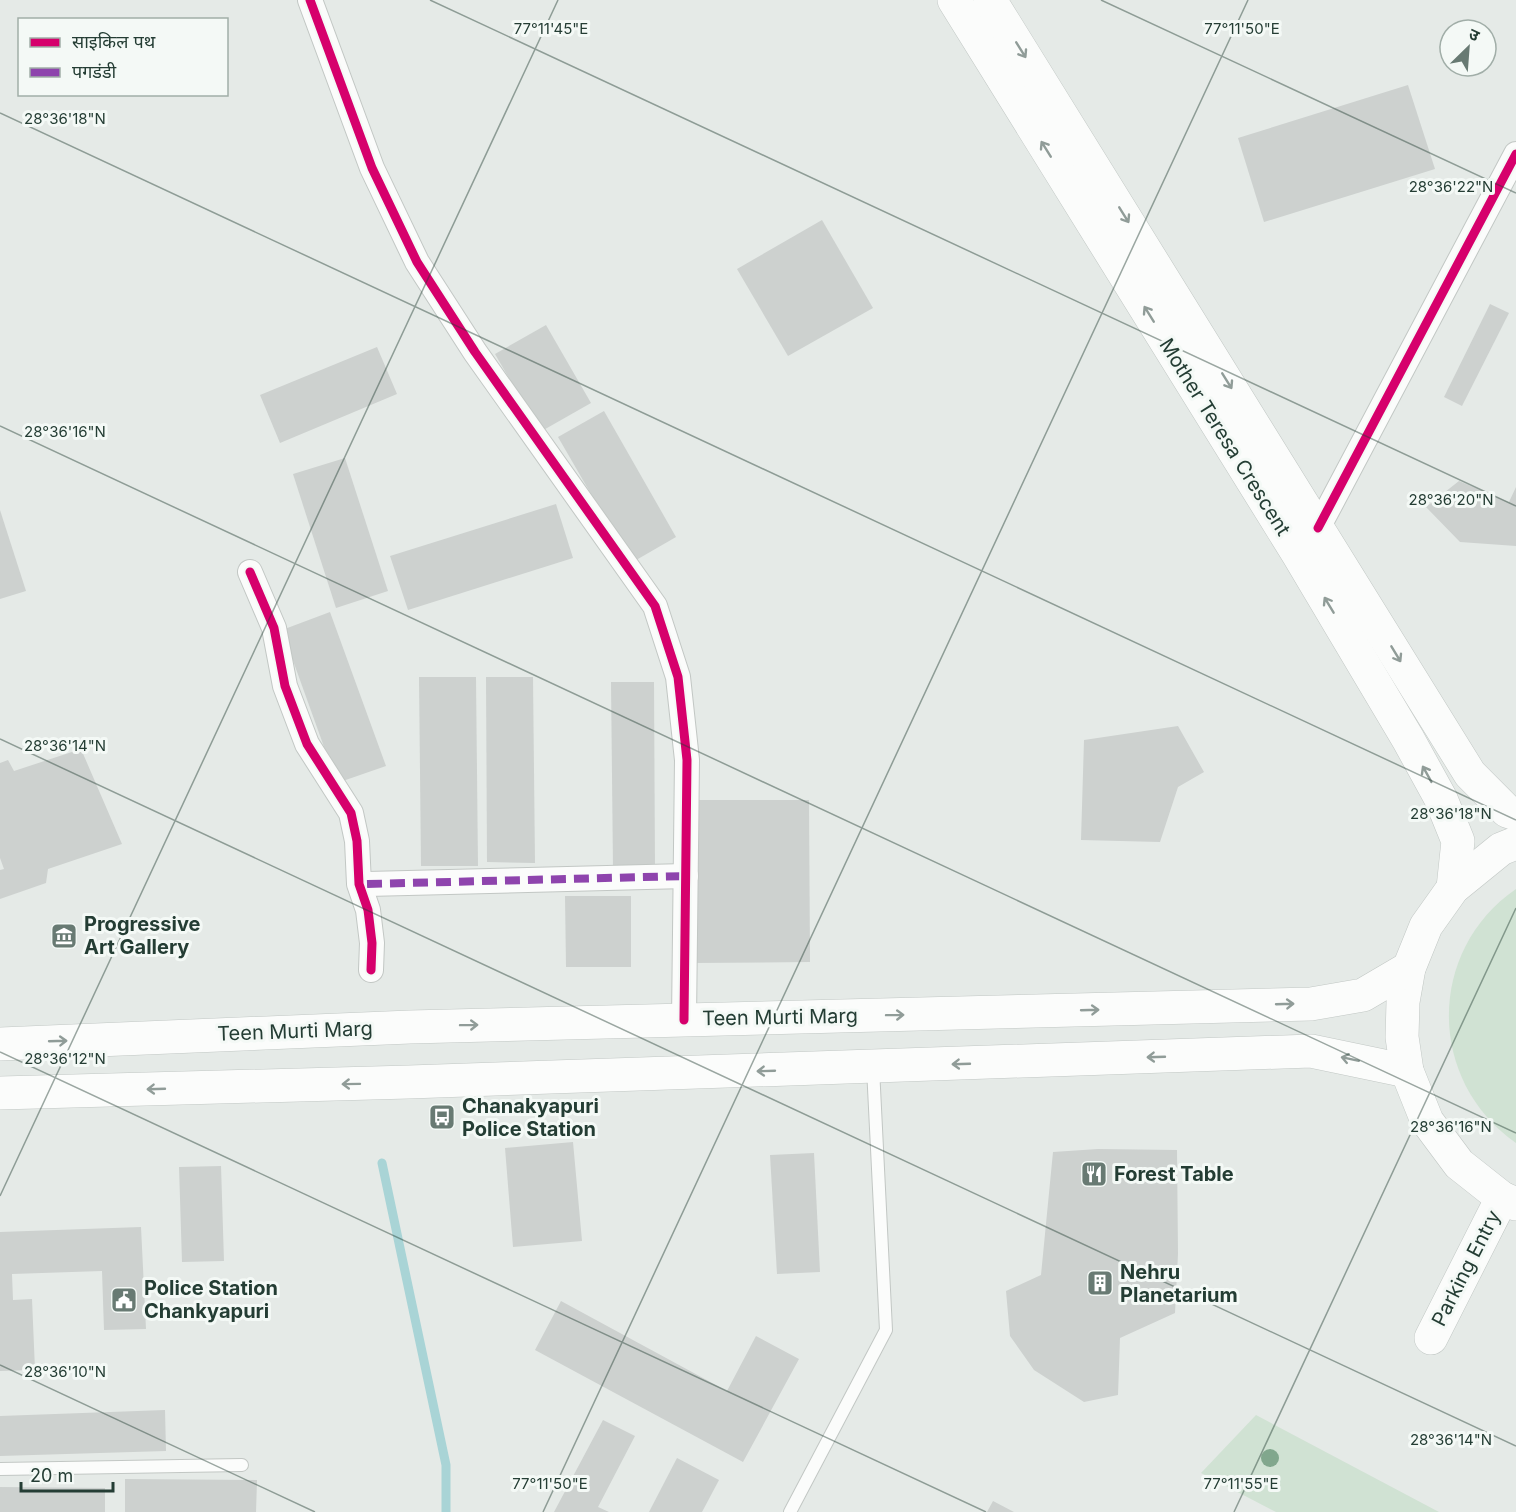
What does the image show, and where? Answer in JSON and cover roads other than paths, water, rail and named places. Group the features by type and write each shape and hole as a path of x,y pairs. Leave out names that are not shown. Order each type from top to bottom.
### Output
{"main road":[{"name":"Mother Teresa Crescent","path":"954,0 1292,544 1408,739 1441,799 1458,842 1453,888"},
{"name":"Mother Teresa Crescent","path":"990,0 1470,774 1507,811 1516,814"},
{"path":"1509,1201 1459,1164 1427,1121 1407,1071 1402,1036 1403,1002 1409,968 1426,926 1453,888 1501,849 1516,843"},
{"name":"Teen Murti Marg","path":"0,1044 410,1027 1311,1004 1363,995 1409,968"},
{"path":"0,1093 873,1067 1311,1051 1407,1071"},
{"name":"Parking Entry","path":"1431,1338 1509,1201"}],"street":[{"path":"310,0 372,168 417,261 475,352 654,606 678,677 687,760 684,1020"},
{"path":"1318,528 1516,154"},
{"path":"250,572 274,628 285,686 307,744 351,813 357,841 358,884 368,910 372,943 371,970"},
{"path":"367,884 686,876"}],"lane":[{"path":"790,1512 886,1330 873,1067"},
{"path":"0,1469 242,1465"}],"waterway":[{"path":"382,1163 446,1465 446,1512"}],"place":[{"name":"Progressive Art Gallery","path":"64,936"},
{"name":"Chanakyapuri Police Station","path":"442,1117"},
{"name":"Forest Table","path":"1094,1174"},
{"name":"Nehru Planetarium","path":"1100,1283"},
{"name":"Police Station Chankyapuri","path":"124,1300"}]}
